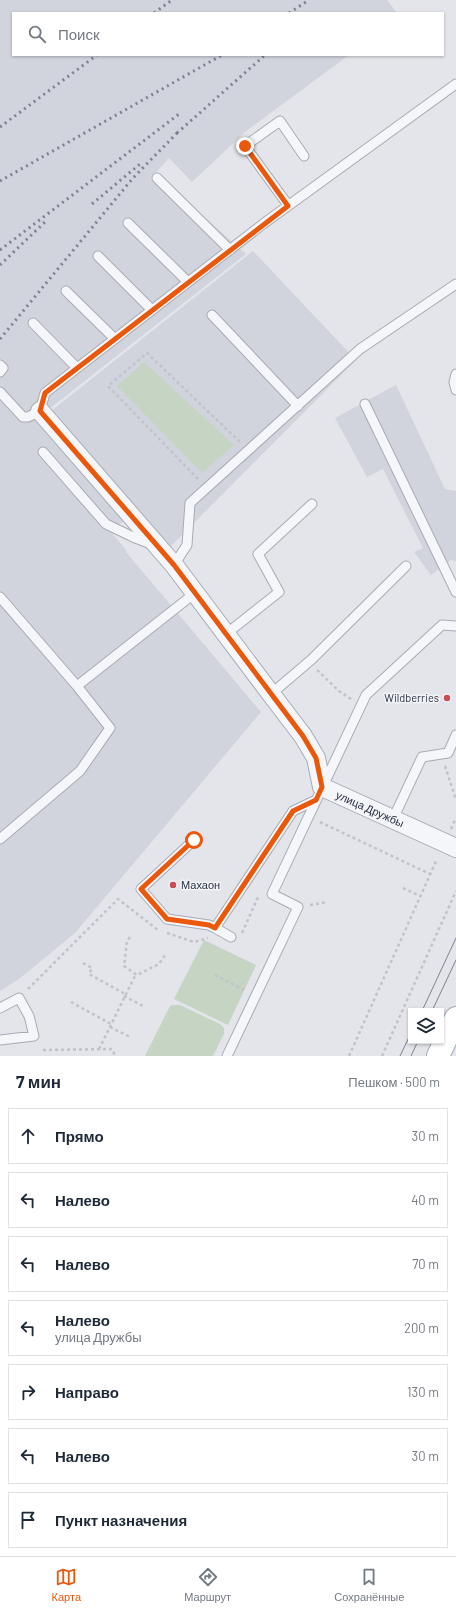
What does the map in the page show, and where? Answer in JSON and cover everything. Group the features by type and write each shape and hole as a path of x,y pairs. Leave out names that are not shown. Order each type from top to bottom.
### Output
{"main road":[{"path":"438,1056 456,1018"}],"street":[{"name":"улица Дружбы","path":"40,411 174,565 303,736 316,758 319,794 393,819 450,845"}],"lane":[{"path":"0,392 23,417 28,417 40,411 45,393 288,206 456,84"},
{"path":"288,206 245,146 280,121 304,156"},
{"path":"157,178 230,250"},
{"path":"128,223 188,282"},
{"path":"98,256 152,310"},
{"path":"174,565 187,545 190,503 360,349 456,284"},
{"path":"66,291 115,339"},
{"path":"212,315 298,406"},
{"path":"33,323 77,368"},
{"path":"0,365 3,368 0,372"},
{"path":"456,374 454,382 456,390"},
{"path":"365,404 456,592"},
{"path":"43,452 106,524 133,537 158,546"},
{"path":"226,634 279,592 258,554 312,504"},
{"path":"271,694 309,661 406,566"},
{"path":"77,686 195,593"},
{"path":"0,597 77,686 110,728 80,771 0,839"},
{"path":"227,1056 298,907 272,894 366,695 442,625 456,626"},
{"path":"393,819 422,757 448,753 456,735"},
{"path":"215,928 293,811 319,794"},
{"path":"194,840 141,889 167,919 209,925 231,937"},
{"path":"0,1008 19,998 29,1016 34,1036 0,1040"}],"path":[{"path":"207,488 108,386 147,353 249,450"},
{"path":"309,661 339,691 362,706"},
{"path":"441,754 456,800"},
{"path":"309,816 430,874"},
{"path":"349,1056 430,874 450,845 456,820"},
{"path":"403,888 420,896"},
{"path":"382,1056 456,891"},
{"path":"19,998 118,899 159,930"},
{"path":"298,907 326,902"},
{"path":"166,933 194,942 212,937"},
{"path":"130,937 127,941 124,966 137,975 159,964 165,956"},
{"path":"83,963 92,968 89,974 145,1007"},
{"path":"99,1049 124,995 136,974"},
{"path":"215,976 256,995"},
{"path":"71,1002 130,1037"},
{"path":"43,1050 112,1049 115,1056"}],"shaded area":[{"path":"0,0 387,0 396,12 12,12 12,56 348,56 245,132 192,182 169,158 120,213 157,172 186,201 246,254 48,410 127,518 111,532 127,551 126,552 261,712 75,933 19,979 0,991"},
{"path":"253,251 356,360 168,549 51,411"},
{"path":"396,385 445,489 456,491 456,561 451,560 431,575 414,552 423,548 383,469 367,477 335,418"}],"green space":[{"path":"144,362 234,445 202,473 117,386"},
{"path":"204,940 256,965 228,1025 174,999"},
{"path":"180,1005 220,1024 224,1028 224,1034 213,1056 145,1056 170,1006"}],"tram line":[{"path":"423,1008 456,938"},
{"path":"433,1008 456,960"},
{"path":"400,1056 408,1039"},
{"path":"411,1056 417,1044"}],"railway":[{"path":"155,12 172,0"},
{"path":"291,12 309,0"},
{"path":"0,127 96,56"},
{"path":"0,181 220,56"},
{"path":"177,133 264,56"},
{"path":"0,250 179,114"},
{"path":"0,339 133,178 180,130"},
{"path":"92,204 140,164"},
{"path":"0,265 45,222"}],"place":[{"name":"Wildberries","path":"447,698"},
{"name":"Махаон","path":"173,885"}],"route":[{"path":"194,840 141,889 167,919 209,925 215,928 280,833 293,811 316,800 322,787 316,758 303,736 174,565 40,411 45,393 288,206 245,146"}]}
